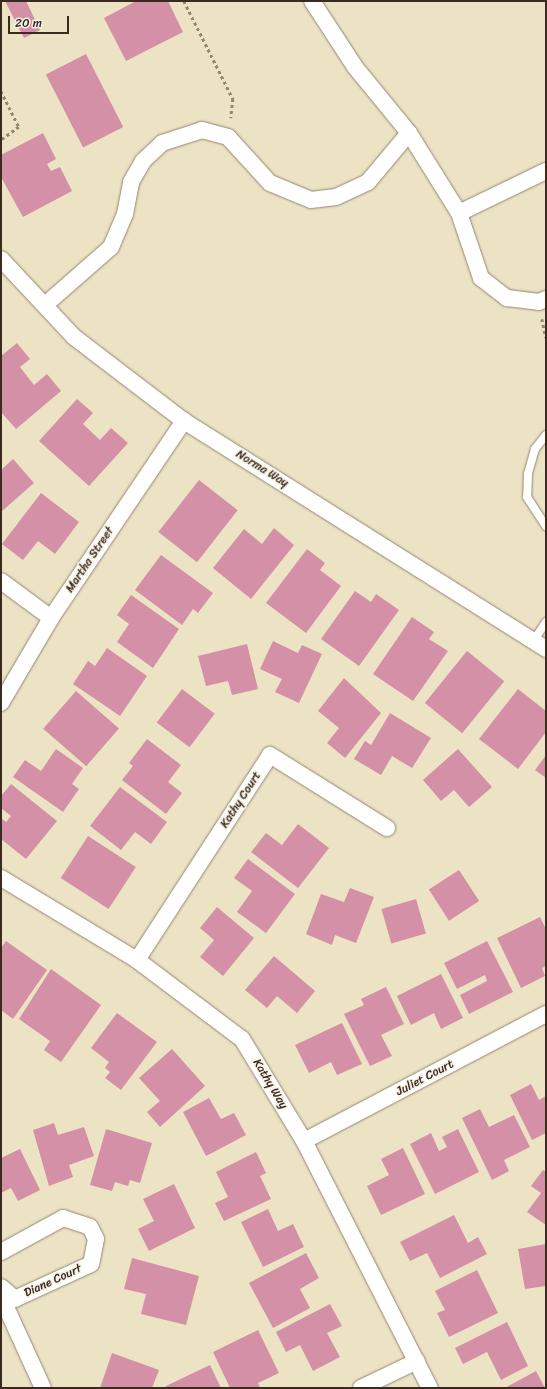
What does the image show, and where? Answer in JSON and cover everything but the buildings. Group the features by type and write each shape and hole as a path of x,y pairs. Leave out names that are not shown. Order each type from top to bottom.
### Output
{"street":[{"path":"316,3 355,67 409,133 459,213 480,278 507,298 539,302 546,299"},
{"path":"44,306 111,247 125,214 131,182 143,161 162,143 202,130 228,137 270,183 311,200 336,197 368,182 409,133"},
{"path":"459,213 546,171"},
{"name":"Norma Way","path":"1,259 74,337 184,421 540,644"},
{"name":"Martha Street","path":"1,703 51,618 184,421"},
{"path":"1,580 51,618"},
{"name":"Kathy Court","path":"137,960 270,755 386,828"},
{"name":"Kathy Way","path":"1,878 137,960 242,1039 304,1141 430,1388"},
{"name":"Juliet Court","path":"304,1141 546,1014"},
{"name":"Diane Court","path":"1,1252 63,1218 90,1227 96,1239 91,1264 15,1299 1,1287"},
{"path":"1,1296 43,1388"},
{"path":"361,1388 417,1361"}],"lane":[{"path":"546,435 535,449 528,474 527,497 546,526"},
{"path":"540,644 546,622"}],"path":[{"path":"184,1 233,98 228,137"},
{"path":"1,91 19,127 1,140"}]}
